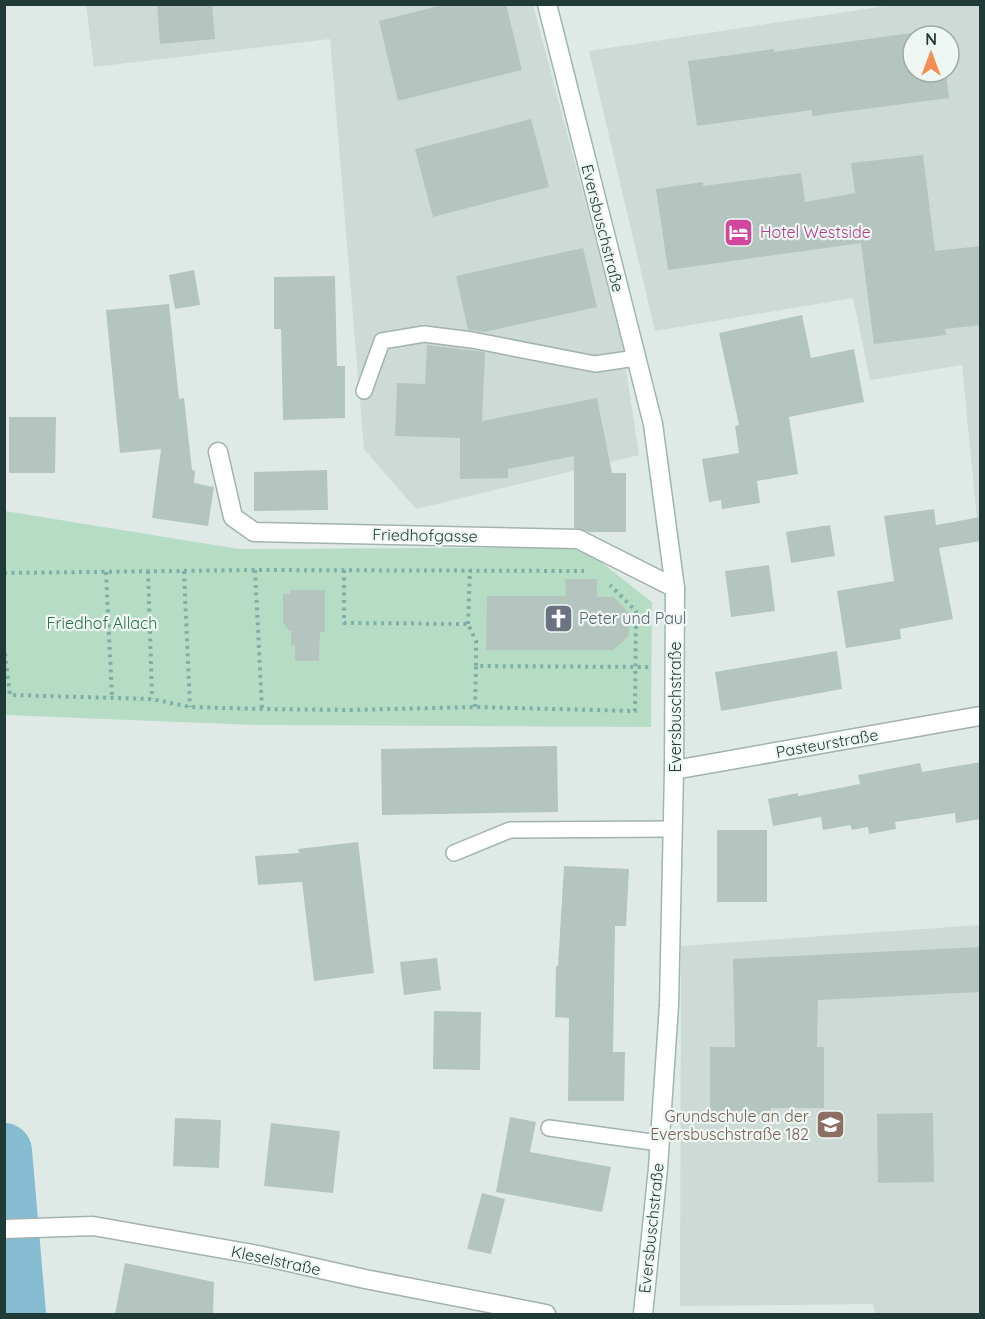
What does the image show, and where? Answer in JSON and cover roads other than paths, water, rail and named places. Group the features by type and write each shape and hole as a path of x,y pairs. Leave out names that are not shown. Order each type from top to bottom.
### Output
{"street":[{"name":"Eversbuschstraße","path":"547,4 652,424 675,588 669,1005 660,1143 643,1314"},
{"name":"Friedhofgasse","path":"218,452 233,517 254,532 578,539 675,588"},
{"name":"Pasteurstraße","path":"674,770 981,716"},
{"name":"Kleselstraße","path":"4,1229 93,1226 258,1255 365,1279 546,1314"}],"lane":[{"path":"364,391 382,341 423,334 472,340 596,364 636,358"},
{"path":"454,853 510,830 673,829"},
{"path":"549,1128 660,1143"}],"waterway":[{"path":"4,1151 18,1314"}],"place":[{"name":"Hotel Westside","path":"739,232"},
{"name":"Peter und Paul","path":"558,618"},
{"name":"Grundschule an der Eversbuschstraße 182","path":"830,1125"}],"park label":[{"name":"Friedhof Allach","path":"102,623"}]}
